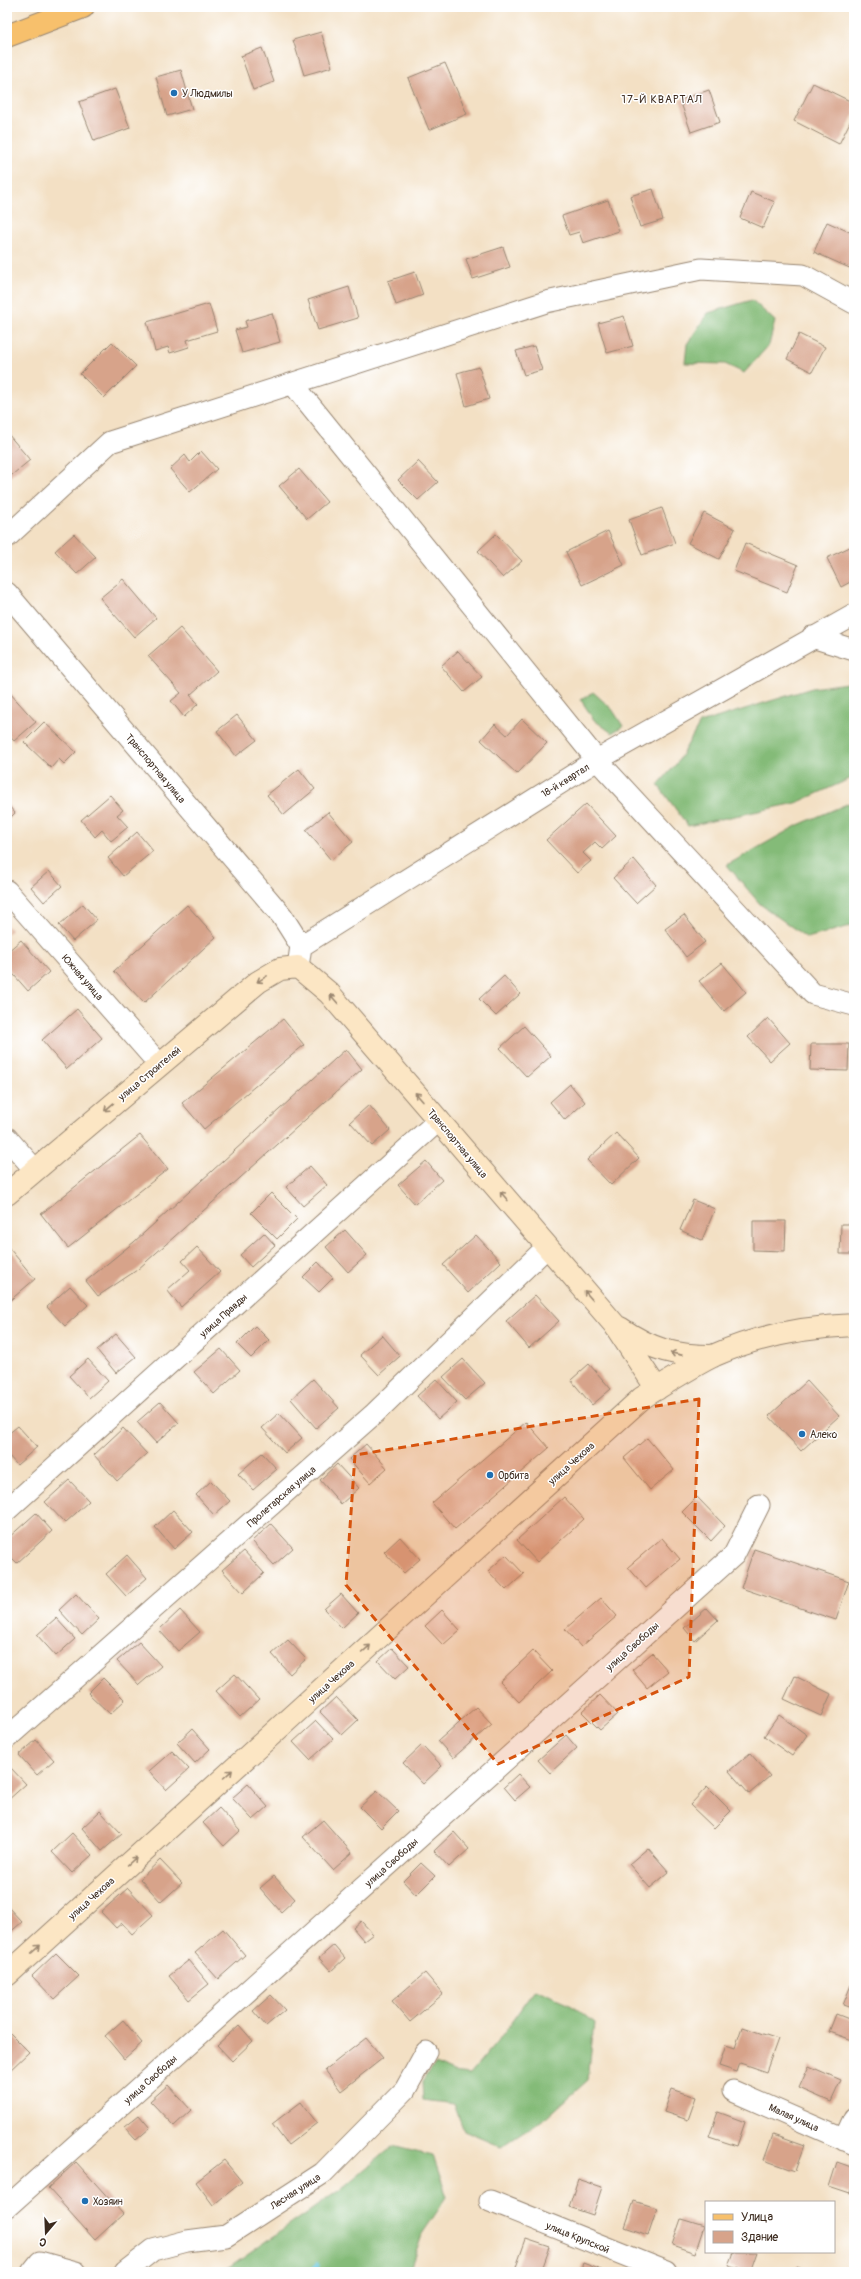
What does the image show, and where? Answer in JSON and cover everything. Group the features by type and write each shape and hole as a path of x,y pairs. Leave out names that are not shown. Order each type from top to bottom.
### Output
{"main road":[{"path":"7,36 83,7"}],"street":[{"path":"7,537 110,442 546,302 701,269 803,275 854,303"},
{"path":"293,384 597,760 813,994 854,1005"},
{"name":"Транспортная улица","path":"7,593 282,916 300,956 329,993 614,1324"},
{"name":"18-й квартал","path":"300,956 597,760 812,637 854,615"},
{"path":"812,637 854,650"},
{"name":"Южная улица","path":"7,891 159,1064"},
{"name":"улица Строителей","path":"7,1194 159,1064 258,982 300,956"},
{"name":"улица Правды","path":"7,1510 439,1120"},
{"path":"7,1138 35,1170"},
{"name":"Пролетарская улица","path":"7,1738 375,1413 547,1247"},
{"path":"614,1324 638,1341 662,1351 686,1356 715,1356"},
{"path":"614,1324 657,1389 715,1356 762,1338 785,1332 817,1327 854,1325"},
{"name":"улица Чехова","path":"7,1975 642,1398 657,1389"},
{"name":"улица Свободы","path":"7,2207 734,1555 759,1505"},
{"name":"Лесная улица","path":"125,2272 153,2250 187,2241 226,2236 323,2173 405,2090 426,2052"},
{"name":"Малая улица","path":"733,2091 849,2142"},
{"path":"849,2142 854,2118"},
{"name":"улица Крупской","path":"490,2201 667,2272"},
{"path":"32,2272 40,2262 76,2272"}],"highlighted area":[{"path":"699,1399 689,1677 498,1764 346,1585 355,1455"}],"green space":[{"path":"752,300 775,321 769,345 744,373 725,364 685,363 687,344 708,313"},
{"path":"854,682 854,777 796,803 688,826 658,785 677,763 700,723 812,688"},
{"path":"593,692 612,709 623,726 612,733 594,720 581,700"},
{"path":"854,801 854,925 807,938 760,904 727,865 798,825"},
{"path":"535,1989 572,2005 594,2023 588,2080 547,2117 501,2147 464,2131 454,2104 423,2100 422,2082 435,2064 453,2072 470,2074 497,2042"},
{"path":"392,2146 433,2156 447,2197 422,2234 409,2272 223,2272 341,2189"}],"building":[{"path":"321,32 332,67 304,75 293,40"},
{"path":"262,48 274,82 253,90 241,56"},
{"path":"445,63 467,114 429,130 408,78"},
{"name":"У Людмилы","path":"181,70 192,109 167,116 156,77"},
{"path":"813,83 854,103 854,114 839,144 794,121"},
{"path":"115,89 130,128 94,141 79,102"},
{"path":"709,90 720,122 691,132 680,100"},
{"path":"653,189 663,220 640,227 630,196"},
{"path":"751,192 775,202 763,228 740,218"},
{"path":"608,200 619,231 583,243 579,232 569,235 562,216"},
{"path":"827,222 854,234 854,270 814,252"},
{"path":"503,247 510,267 473,279 466,259"},
{"path":"415,272 423,295 396,305 388,281"},
{"path":"349,287 358,318 318,330 308,300"},
{"path":"209,304 217,331 187,340 189,347 170,353 168,347 155,351 147,322"},
{"path":"272,313 280,342 242,353 235,330 247,327 245,321"},
{"path":"624,316 633,346 607,353 598,323"},
{"path":"799,334 825,347 812,372 787,359"},
{"path":"112,342 136,366 104,398 80,374"},
{"path":"534,346 542,370 524,375 516,351"},
{"path":"479,367 489,399 466,406 457,373"},
{"path":"8,434 30,460 7,479 7,436"},
{"path":"201,451 217,469 190,492 170,469 185,455 190,462"},
{"path":"418,461 438,482 418,500 398,480"},
{"path":"299,469 327,502 307,519 279,486"},
{"path":"662,508 675,543 642,555 629,520"},
{"path":"704,513 735,529 719,559 688,543"},
{"path":"608,531 624,565 582,585 566,552"},
{"path":"74,534 96,557 77,574 55,551"},
{"path":"496,534 522,561 503,578 478,551"},
{"path":"745,543 798,565 787,592 734,571"},
{"path":"854,545 854,580 841,587 827,558"},
{"path":"123,579 156,618 134,637 100,598"},
{"path":"180,628 217,671 190,695 198,704 184,717 171,701 181,693 148,656"},
{"path":"458,651 482,677 464,692 441,666"},
{"path":"9,692 36,722 14,741 7,733 7,694"},
{"path":"237,715 257,740 236,756 217,731"},
{"path":"522,719 547,743 517,774 481,740 495,724 507,735"},
{"path":"44,722 76,752 64,764 59,759 51,768 24,742"},
{"path":"299,769 315,789 284,815 267,795"},
{"path":"110,795 123,810 117,815 128,827 111,841 102,830 95,837 81,820"},
{"path":"7,804 15,813 7,821"},
{"path":"586,804 616,836 602,849 595,842 583,853 591,861 577,873 546,840"},
{"path":"328,812 353,842 331,860 306,830"},
{"path":"137,832 153,851 123,876 108,858"},
{"path":"634,859 656,885 636,903 613,878"},
{"path":"49,871 62,886 44,902 31,887"},
{"path":"83,904 97,920 73,941 59,925"},
{"path":"187,905 216,937 144,1003 114,971"},
{"path":"684,915 705,942 686,957 665,929"},
{"path":"7,926 11,930 7,934"},
{"path":"21,940 49,972 28,991 7,967 7,952"},
{"path":"722,963 746,992 724,1011 699,981"},
{"path":"504,976 520,994 496,1016 479,999"},
{"path":"77,1009 102,1038 67,1069 42,1040"},
{"path":"768,1018 790,1043 770,1061 748,1037"},
{"path":"283,1019 304,1045 204,1129 182,1103"},
{"path":"524,1026 551,1056 527,1077 500,1048"},
{"path":"811,1044 849,1044 848,1071 810,1070"},
{"path":"346,1049 362,1069 137,1270 98,1296 86,1281 134,1242"},
{"path":"570,1084 585,1102 565,1120 550,1102"},
{"path":"369,1105 390,1130 372,1146 350,1122"},
{"path":"616,1133 639,1158 611,1185 587,1160"},
{"path":"140,1135 168,1169 68,1248 41,1214"},
{"path":"426,1161 442,1180 415,1204 398,1185"},
{"path":"310,1166 327,1185 303,1206 286,1187"},
{"path":"271,1193 297,1219 277,1239 251,1213"},
{"path":"693,1200 715,1209 702,1240 680,1230"},
{"path":"753,1221 786,1221 785,1251 753,1250"},
{"path":"841,1224 854,1224 854,1254 840,1254"},
{"path":"345,1230 367,1255 348,1272 326,1247"},
{"path":"264,1233 275,1245 251,1267 240,1255"},
{"path":"476,1235 501,1262 468,1293 443,1265"},
{"path":"197,1247 220,1272 181,1307 167,1290 190,1270 182,1261"},
{"path":"9,1248 35,1279 7,1303 7,1250"},
{"path":"318,1262 333,1278 319,1292 303,1277"},
{"path":"70,1286 88,1305 65,1326 47,1307"},
{"path":"535,1295 559,1321 529,1348 506,1321"},
{"path":"255,1326 269,1340 251,1358 237,1344"},
{"path":"116,1334 136,1357 116,1373 97,1350"},
{"path":"382,1335 400,1356 379,1375 360,1355"},
{"path":"221,1349 240,1370 214,1394 194,1372"},
{"path":"88,1359 108,1381 89,1398 69,1376"},
{"path":"463,1359 485,1383 465,1400 443,1377"},
{"path":"589,1364 611,1389 592,1405 571,1380"},
{"path":"313,1379 339,1408 316,1428 291,1399"},
{"path":"436,1379 457,1402 438,1419 417,1396"},
{"name":"Алеко","path":"807,1381 839,1416 801,1451 769,1416"},
{"path":"160,1402 179,1423 156,1443 137,1422"},
{"path":"279,1413 302,1438 285,1453 262,1428"},
{"name":"Орбита","path":"526,1422 549,1448 455,1529 432,1503"},
{"path":"18,1426 37,1447 17,1465 7,1454 7,1435"},
{"path":"123,1428 147,1454 117,1481 94,1455"},
{"path":"647,1438 674,1470 650,1490 624,1458"},
{"path":"366,1444 387,1468 370,1483 349,1459"},
{"path":"262,1453 277,1469 253,1490 238,1474"},
{"path":"337,1464 359,1488 341,1504 320,1480"},
{"path":"69,1480 89,1501 65,1523 45,1502"},
{"path":"211,1481 230,1501 214,1515 196,1495"},
{"path":"564,1497 584,1519 537,1562 517,1540"},
{"path":"697,1497 725,1526 711,1541 682,1512"},
{"path":"173,1510 193,1532 174,1549 155,1527"},
{"path":"36,1513 52,1531 17,1563 7,1553 7,1539"},
{"path":"271,1524 293,1548 274,1565 252,1541"},
{"path":"400,1537 420,1559 404,1573 384,1552"},
{"path":"662,1538 680,1559 646,1588 628,1567"},
{"path":"754,1549 849,1581 836,1620 741,1588"},
{"path":"244,1551 264,1573 243,1593 222,1570"},
{"path":"127,1555 147,1578 126,1596 106,1574"},
{"path":"506,1555 524,1574 506,1590 488,1571"},
{"path":"76,1594 99,1619 82,1635 59,1610"},
{"path":"341,1594 358,1613 342,1628 324,1609"},
{"path":"601,1598 617,1616 581,1647 565,1629"},
{"path":"707,1608 718,1620 695,1641 684,1628"},
{"path":"180,1610 200,1632 178,1651 159,1630"},
{"path":"442,1610 460,1630 443,1645 425,1626"},
{"path":"56,1618 75,1639 56,1656 37,1635"},
{"path":"288,1640 306,1659 290,1674 272,1654"},
{"path":"139,1642 161,1666 139,1685 117,1661"},
{"path":"392,1648 409,1666 395,1679 378,1661"},
{"path":"533,1651 552,1671 519,1702 500,1682"},
{"path":"652,1653 668,1671 647,1688 632,1670"},
{"path":"235,1674 259,1700 240,1717 216,1691"},
{"path":"795,1676 831,1694 821,1716 784,1699"},
{"path":"103,1678 125,1700 110,1714 88,1693"},
{"path":"600,1695 618,1714 600,1730 582,1712"},
{"path":"336,1697 358,1720 342,1735 320,1712"},
{"path":"476,1707 492,1724 453,1758 438,1741"},
{"path":"779,1715 807,1735 792,1756 764,1736"},
{"path":"316,1721 333,1739 310,1760 293,1742"},
{"path":"192,1729 210,1749 195,1763 177,1743"},
{"path":"566,1735 577,1748 550,1773 538,1760"},
{"path":"36,1740 54,1760 37,1775 19,1755"},
{"path":"422,1745 442,1766 423,1784 403,1763"},
{"path":"172,1751 189,1769 166,1790 149,1771"},
{"path":"750,1753 770,1776 749,1794 729,1771"},
{"path":"10,1767 26,1784 7,1801 7,1769"},
{"path":"518,1774 530,1787 515,1800 504,1787"},
{"path":"248,1784 268,1807 253,1820 232,1798"},
{"path":"707,1787 731,1811 714,1828 690,1805"},
{"path":"377,1791 398,1811 381,1828 360,1807"},
{"path":"219,1808 240,1831 224,1846 203,1823"},
{"path":"100,1811 122,1834 102,1851 82,1828"},
{"path":"323,1820 352,1853 333,1870 303,1837"},
{"path":"454,1832 469,1849 449,1867 434,1851"},
{"path":"72,1833 92,1855 72,1873 52,1852"},
{"path":"648,1848 669,1872 650,1888 629,1864"},
{"path":"160,1860 182,1883 161,1902 140,1879"},
{"path":"421,1863 435,1876 416,1895 403,1881"},
{"path":"274,1876 295,1899 281,1912 260,1888"},
{"path":"128,1888 153,1915 132,1934 122,1923 116,1928 101,1912"},
{"path":"7,1906 22,1922 7,1935"},
{"path":"361,1921 373,1934 364,1941 353,1928"},
{"path":"223,1929 245,1955 218,1979 195,1953"},
{"path":"334,1945 345,1958 331,1971 319,1958"},
{"path":"56,1953 79,1976 54,1999 32,1976"},
{"path":"189,1960 209,1984 189,2000 169,1976"},
{"path":"425,1973 443,1994 410,2022 392,2001"},
{"path":"851,1985 854,1987 854,2009 843,2005"},
{"path":"271,1995 285,2010 266,2026 253,2011"},
{"path":"836,2014 854,2021 854,2041 829,2032"},
{"path":"123,2020 142,2043 124,2059 105,2036"},
{"path":"239,2025 253,2041 232,2061 217,2045"},
{"path":"742,2027 778,2039 766,2072 740,2063 737,2072 719,2066 726,2045 735,2048"},
{"path":"7,2030 29,2052 7,2073"},
{"path":"366,2038 383,2058 341,2091 325,2070"},
{"path":"809,2066 841,2080 831,2102 799,2088"},
{"path":"168,2085 191,2110 174,2126 150,2101"},
{"path":"672,2089 696,2097 688,2120 664,2112"},
{"path":"301,2102 317,2123 288,2145 272,2124"},
{"path":"718,2112 745,2122 737,2146 709,2137"},
{"path":"139,2115 150,2128 136,2140 124,2127"},
{"path":"773,2135 804,2146 795,2171 764,2160"},
{"path":"224,2160 242,2182 213,2205 196,2182"},
{"name":"Хозяин","path":"76,2162 123,2214 95,2240 48,2188"},
{"path":"837,2162 854,2168 854,2182 850,2194 829,2187"},
{"path":"578,2179 602,2187 593,2215 569,2207"},
{"path":"634,2201 657,2208 648,2235 625,2227"},
{"path":"681,2219 704,2226 695,2253 672,2245"},
{"path":"526,2239 550,2247 541,2272 530,2272 516,2267"},
{"path":"734,2253 757,2253 750,2272 729,2266"},
{"path":"583,2263 607,2272 580,2272"},
{"path":"797,2267 811,2272 795,2272"}],"waterway":[{"path":"311,2272 317,2265"}],"place":[{"name":"У Людмилы","path":"174,93"},
{"name":"Алеко","path":"802,1434"},
{"name":"Орбита","path":"490,1475"},
{"name":"Хозяин","path":"85,2201"}],"district":[{"name":"17-Й КВАРТАЛ","path":"662,99"}]}
